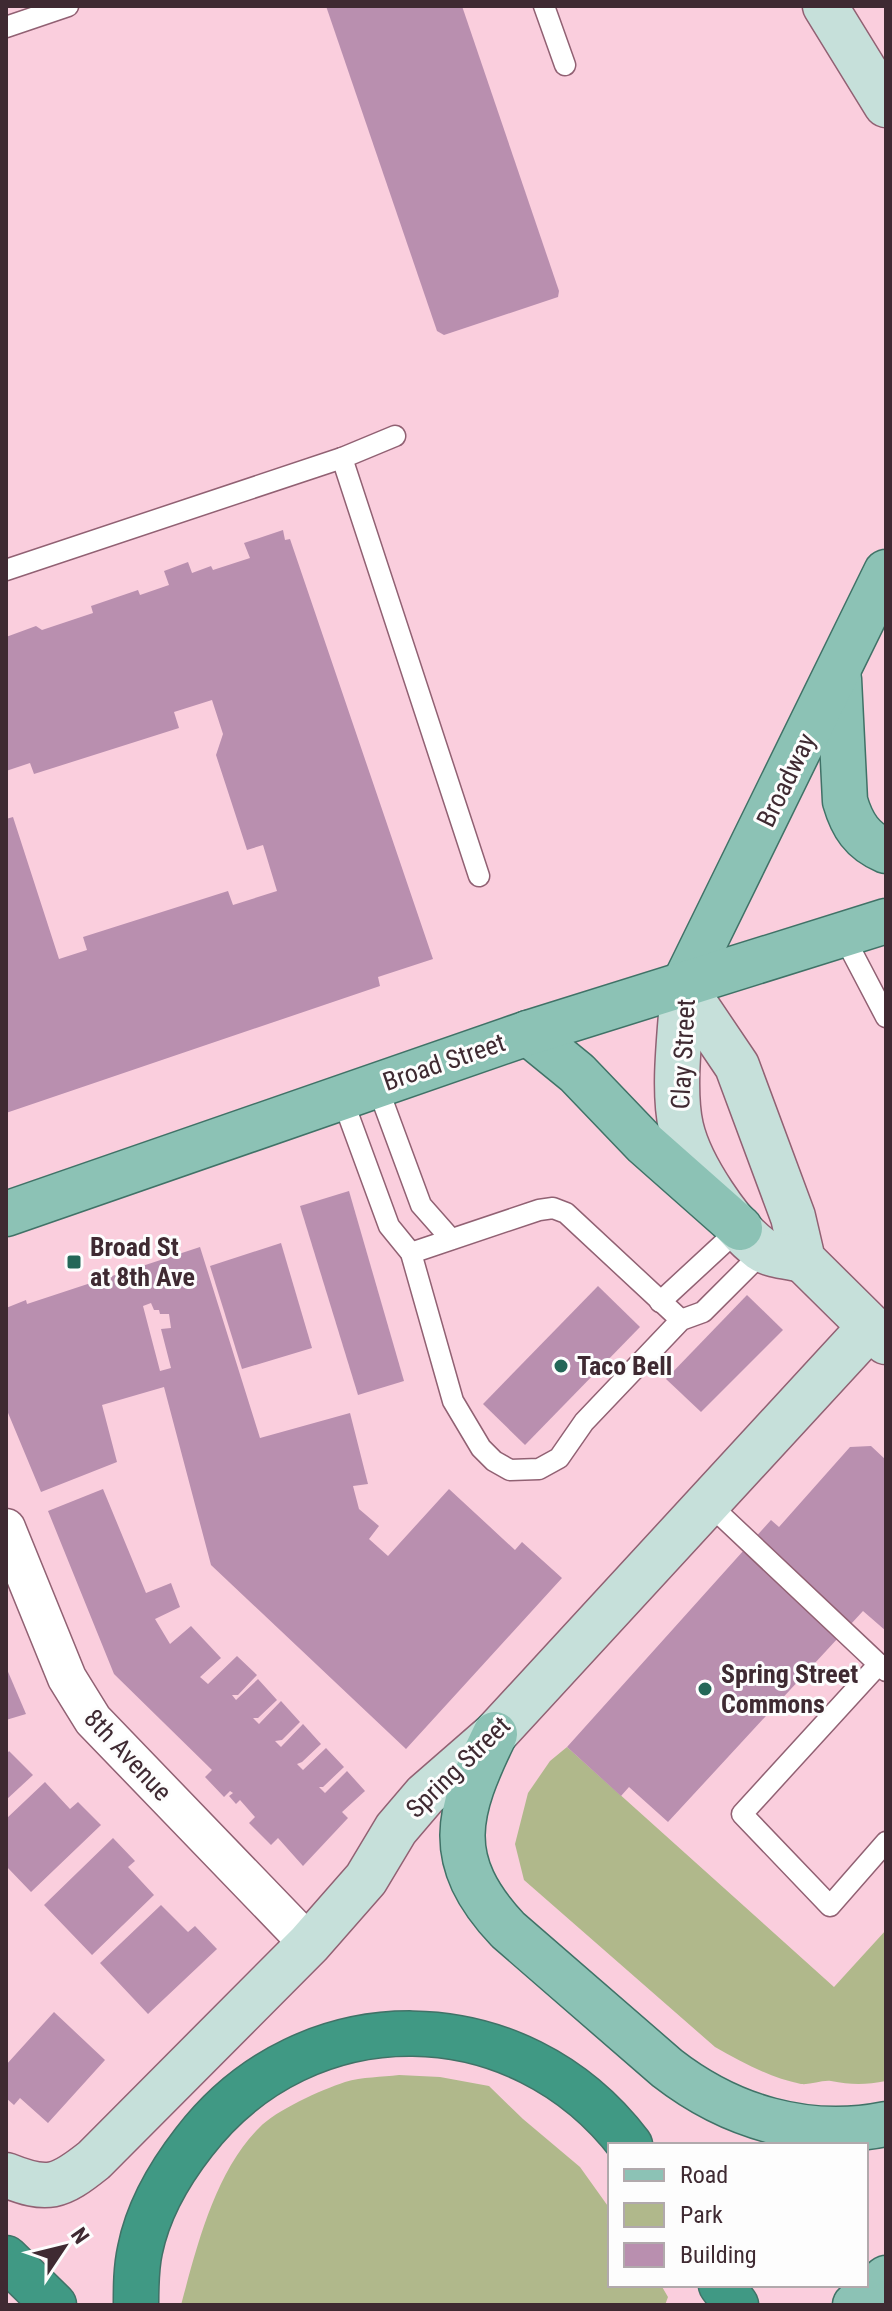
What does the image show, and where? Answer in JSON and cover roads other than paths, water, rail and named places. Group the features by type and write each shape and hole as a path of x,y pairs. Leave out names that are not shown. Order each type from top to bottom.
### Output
{"highway":[{"path":"136,2305 140,2251 156,2201 202,2131 240,2095 279,2070 302,2058 358,2039 418,2032 445,2034 498,2047 525,2058 573,2086 628,2143"},
{"path":"6,2258 54,2305"},
{"path":"722,2287 736,2305"}],"main road":[{"path":"825,6 886,105"},
{"name":"Broadway","path":"683,986 886,572"},
{"path":"839,673 845,801 858,832 886,851"},
{"name":"Broad Street","path":"6,1214 528,1033 886,921"},
{"name":"Clay Street","path":"683,986 737,1066 793,1217 769,1246"},
{"name":"Clay Street","path":"683,986 679,1080 681,1127 701,1172 769,1246 881,1329"},
{"path":"528,1033 577,1073 645,1144 769,1246"},
{"name":"Spring Street","path":"22,2180 54,2186 70,2179 94,2160 309,1944 366,1879 396,1829 425,1795 495,1734 708,1503 881,1329"},
{"path":"495,1734 466,1799 462,1841 475,1888 488,1909 508,1930 667,2068 719,2103 745,2114 810,2129 844,2130 886,2124"},
{"path":"855,2305 886,2278"}],"street":[{"name":"8th Avenue","path":"6,1528 79,1701 93,1720 309,1944"}],"lane":[{"path":"6,27 68,6"},
{"path":"544,6 565,65"},
{"path":"6,570 342,458 395,436"},
{"path":"342,458 479,876"},
{"path":"843,935 886,1017"},
{"path":"360,1092 389,1226 411,1253 453,1401 481,1448 494,1461 510,1470 539,1469 559,1458 584,1422 681,1320 703,1312 769,1246"},
{"path":"360,1092 421,1205 451,1239"},
{"path":"411,1253 553,1208 566,1213 681,1320"},
{"path":"660,1302 769,1246"},
{"path":"708,1503 882,1667 742,1814 830,1906 886,1842"}],"place":[{"name":"Broad St at 8th Ave","path":"74,1262"},
{"name":"Taco Bell","path":"561,1366"},
{"name":"Spring Street Commons","path":"705,1689"}]}
